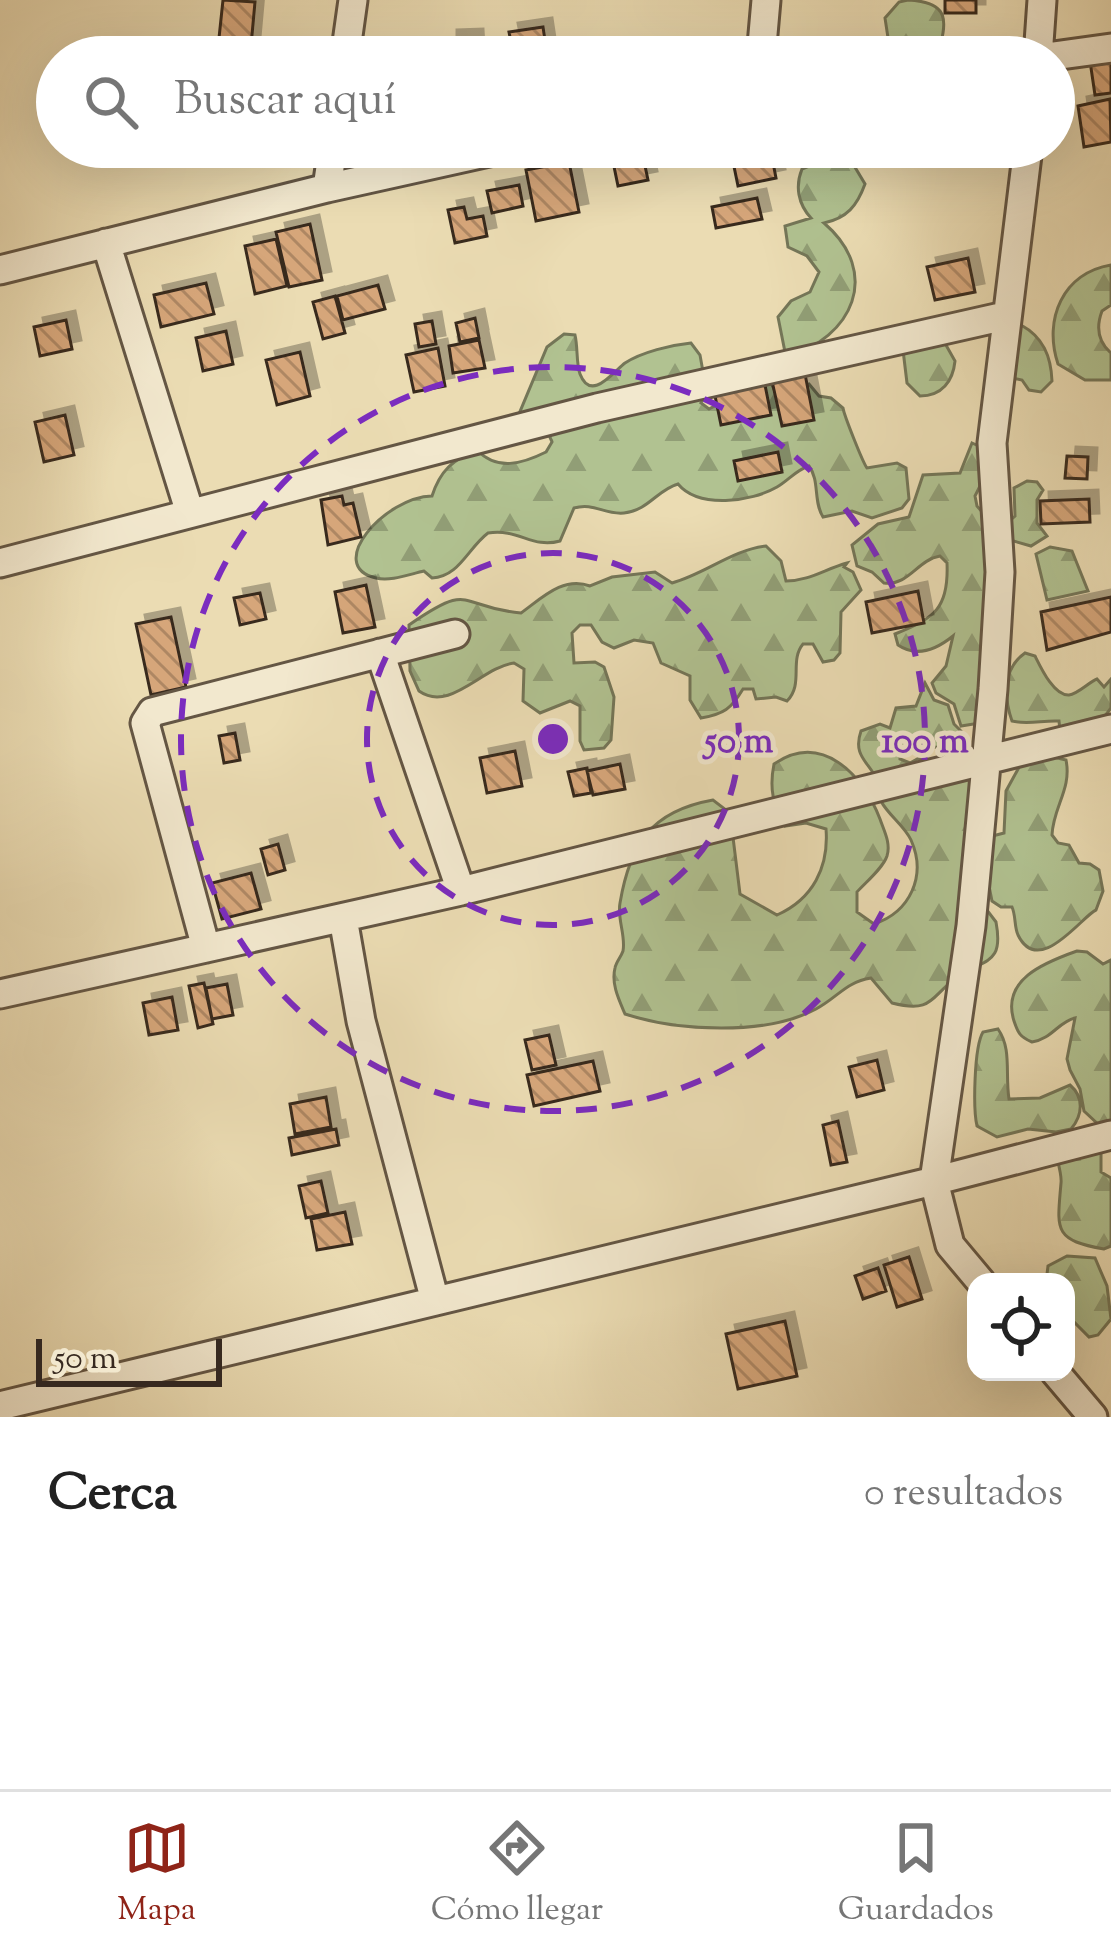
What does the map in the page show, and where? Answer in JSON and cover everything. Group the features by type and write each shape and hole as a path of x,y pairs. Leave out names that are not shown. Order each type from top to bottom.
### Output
{"street":[{"path":"348,36 353,0"},
{"path":"763,36 766,0"},
{"path":"1042,0 1042,36"},
{"path":"1075,53 1111,48"},
{"path":"327,188 330,168"},
{"path":"0,270 417,168"},
{"path":"973,1273 950,1245 934,1181 971,926 986,761 1000,572 992,443 1025,168"},
{"path":"106,243 190,513"},
{"path":"0,563 597,408 1005,316"},
{"path":"206,948 145,724 152,712 455,634"},
{"path":"380,653 461,891"},
{"path":"0,994 461,891 1111,729"},
{"path":"343,918 361,1022 435,1301"},
{"path":"0,1406 1111,1135"},
{"path":"1063,1381 1093,1417"}],"green space":[{"path":"899,2 922,2 939,9 942,36 888,36 885,18"},
{"path":"855,168 865,184 850,210 824,223 852,262 852,302 828,335 786,357 778,317 791,301 810,292 819,272 807,256 788,247 785,226 811,218 798,188 802,169"},
{"path":"1111,265 1111,305 1102,311 1099,328 1100,339 1111,353 1111,380 1085,380 1058,364 1053,331 1056,315 1069,288 1080,278"},
{"path":"1021,325 1035,335 1048,355 1052,381 1041,392 1012,378 1009,327"},
{"path":"564,334 575,335 580,374 590,386 640,356 691,343 700,355 707,394 701,403 709,409 768,377 777,395 809,384 819,396 843,408 867,468 897,463 906,468 909,499 902,508 872,518 852,511 823,517 809,466 777,487 740,499 699,497 678,484 633,511 574,508 560,541 488,533 441,576 432,578 424,571 382,579 362,571 356,560 367,533 396,508 432,496 443,473 461,457 477,450 493,461 510,463 546,452 552,442 548,433 521,424 519,414 547,347"},
{"path":"942,338 955,361 952,375 940,390 920,396 907,383 903,350"},
{"path":"972,443 981,447 984,478 975,496 977,506 996,528 980,723 961,726 954,704 936,693 932,683 946,666 953,636 920,651 898,645 895,634 937,609 945,591 947,563 940,556 932,558 900,581 884,583 857,566 852,545 878,524 909,517 923,475 960,473"},
{"path":"1037,482 1043,490 1037,500 1037,523 1047,536 1031,546 1010,540 1006,524 1015,516 1014,488"},
{"path":"766,546 781,561 786,581 847,563 844,567 853,572 861,590 841,612 840,653 834,660 823,662 813,644 803,644 795,687 787,701 756,699 753,689 743,689 726,709 701,718 690,700 690,676 661,663 653,643 634,640 614,648 602,642 591,625 580,625 572,633 574,663 595,662 604,667 614,697 611,740 604,748 584,750 580,706 570,701 540,713 523,701 524,669 514,663 442,696 419,691 410,671 409,625 445,603 465,600 521,613 562,586 590,586 612,577 655,572 672,583"},
{"path":"1050,547 1072,551 1088,591 1047,600 1036,554"},
{"path":"1025,653 1035,656 1063,694 1072,694 1097,679 1104,687 1111,679 1111,708 1102,720 1060,731 1059,721 1012,721 1007,684 1012,667"},
{"path":"925,683 934,700 948,705 961,740 946,746 900,749 900,759 910,763 919,758 927,764 929,784 938,786 969,756 985,838 1004,833 1006,791 1023,760 1045,755 1066,760 1066,780 1052,835 1058,843 1069,845 1079,863 1099,870 1103,891 1096,910 1060,941 1037,950 1027,947 1018,935 1012,907 992,901 988,881 983,905 996,922 995,953 931,1001 917,1006 892,1003 871,978 848,986 816,1009 772,1024 695,1027 625,1014 614,980 624,945 620,903 637,847 659,822 674,812 713,800 730,813 740,894 777,915 809,891 825,856 826,829 806,823 785,826 778,811 773,796 774,764 792,755 808,752 839,763 863,787 880,819 887,856 857,892 857,912 874,924 906,902 916,879 915,853 908,835 881,801 878,782 860,753 859,740 861,731 880,724 890,728 896,708 916,706"},
{"path":"1077,951 1103,964 1111,960 1111,1124 1099,1125 1084,1111 1070,1070 1067,1059 1075,1018 1032,1042 1020,1034 1014,1021 1012,1007 1019,984 1051,961"},
{"path":"998,1029 1007,1053 1009,1099 1040,1098 1070,1085 1080,1106 1071,1129 1028,1129 997,1137 977,1126 975,1078 980,1040 983,1032"},
{"path":"1092,1127 1101,1150 1101,1172 1111,1178 1111,1246 1104,1249 1075,1242 1059,1222 1061,1180 1056,1154 1082,1128"},
{"path":"1067,1256 1095,1258 1107,1286 1111,1319 1098,1335 1089,1337 1075,1323 1075,1273 1047,1273 1048,1266"}],"building":[{"path":"223,0 255,2 252,36 219,36"},
{"path":"945,0 976,0 976,13 945,13"},
{"path":"543,27 544,36 510,36 509,32"},
{"path":"1111,58 1111,93 1095,95 1090,61"},
{"path":"1110,99 1111,142 1084,147 1078,106"},
{"path":"570,168 579,212 536,221 526,170"},
{"path":"614,168 645,168 648,180 618,186"},
{"path":"734,168 774,168 776,178 738,186"},
{"path":"519,185 523,206 492,213 487,191"},
{"path":"757,198 762,219 716,228 712,207"},
{"path":"464,207 467,219 483,216 487,236 455,243 448,210"},
{"path":"310,224 322,280 289,287 276,232"},
{"path":"276,239 287,286 255,294 245,246"},
{"path":"968,258 975,292 935,300 927,267"},
{"path":"206,283 214,314 161,327 154,295"},
{"path":"378,285 385,309 343,320 337,296"},
{"path":"335,296 345,333 323,339 313,302"},
{"path":"475,318 479,338 460,342 456,323"},
{"path":"66,320 72,349 40,356 34,327"},
{"path":"432,321 436,344 419,347 415,324"},
{"path":"226,331 233,364 203,371 196,338"},
{"path":"479,340 485,368 453,373 449,346"},
{"path":"438,348 445,386 414,392 406,355"},
{"path":"300,352 310,396 277,405 266,360"},
{"path":"805,374 814,420 782,426 772,381"},
{"path":"764,380 771,415 721,425 714,391"},
{"path":"65,415 74,455 44,462 35,422"},
{"path":"778,452 782,472 738,481 734,461"},
{"path":"1067,456 1088,457 1087,479 1065,478"},
{"path":"342,496 344,505 353,503 361,537 328,545 321,500"},
{"path":"1089,499 1090,522 1041,524 1040,501"},
{"path":"366,585 375,627 343,633 335,592"},
{"path":"918,591 924,623 872,633 866,602"},
{"path":"260,593 266,619 240,625 234,598"},
{"path":"1111,597 1111,632 1047,650 1041,612"},
{"path":"171,617 186,687 151,695 136,624"},
{"path":"235,733 240,760 224,763 219,736"},
{"path":"515,751 522,786 487,793 480,758"},
{"path":"620,764 625,789 593,795 587,771"},
{"path":"587,768 591,793 574,796 568,772"},
{"path":"278,844 285,870 268,875 261,849"},
{"path":"251,873 261,909 222,919 212,883"},
{"path":"204,983 213,1024 198,1028 189,986"},
{"path":"227,984 233,1015 212,1019 206,988"},
{"path":"172,997 178,1030 149,1035 143,1003"},
{"path":"549,1035 556,1065 532,1070 525,1040"},
{"path":"877,1060 884,1090 857,1097 849,1067"},
{"path":"593,1061 600,1091 534,1106 527,1075"},
{"path":"326,1097 331,1127 295,1134 290,1104"},
{"path":"838,1121 847,1162 831,1165 823,1125"},
{"path":"336,1129 339,1145 292,1155 289,1138"},
{"path":"321,1181 328,1213 306,1218 299,1186"},
{"path":"345,1212 352,1244 317,1250 311,1219"},
{"path":"909,1257 922,1299 897,1307 884,1265"},
{"path":"878,1268 886,1291 863,1299 855,1276"},
{"path":"785,1321 797,1376 738,1389 726,1334"}]}
